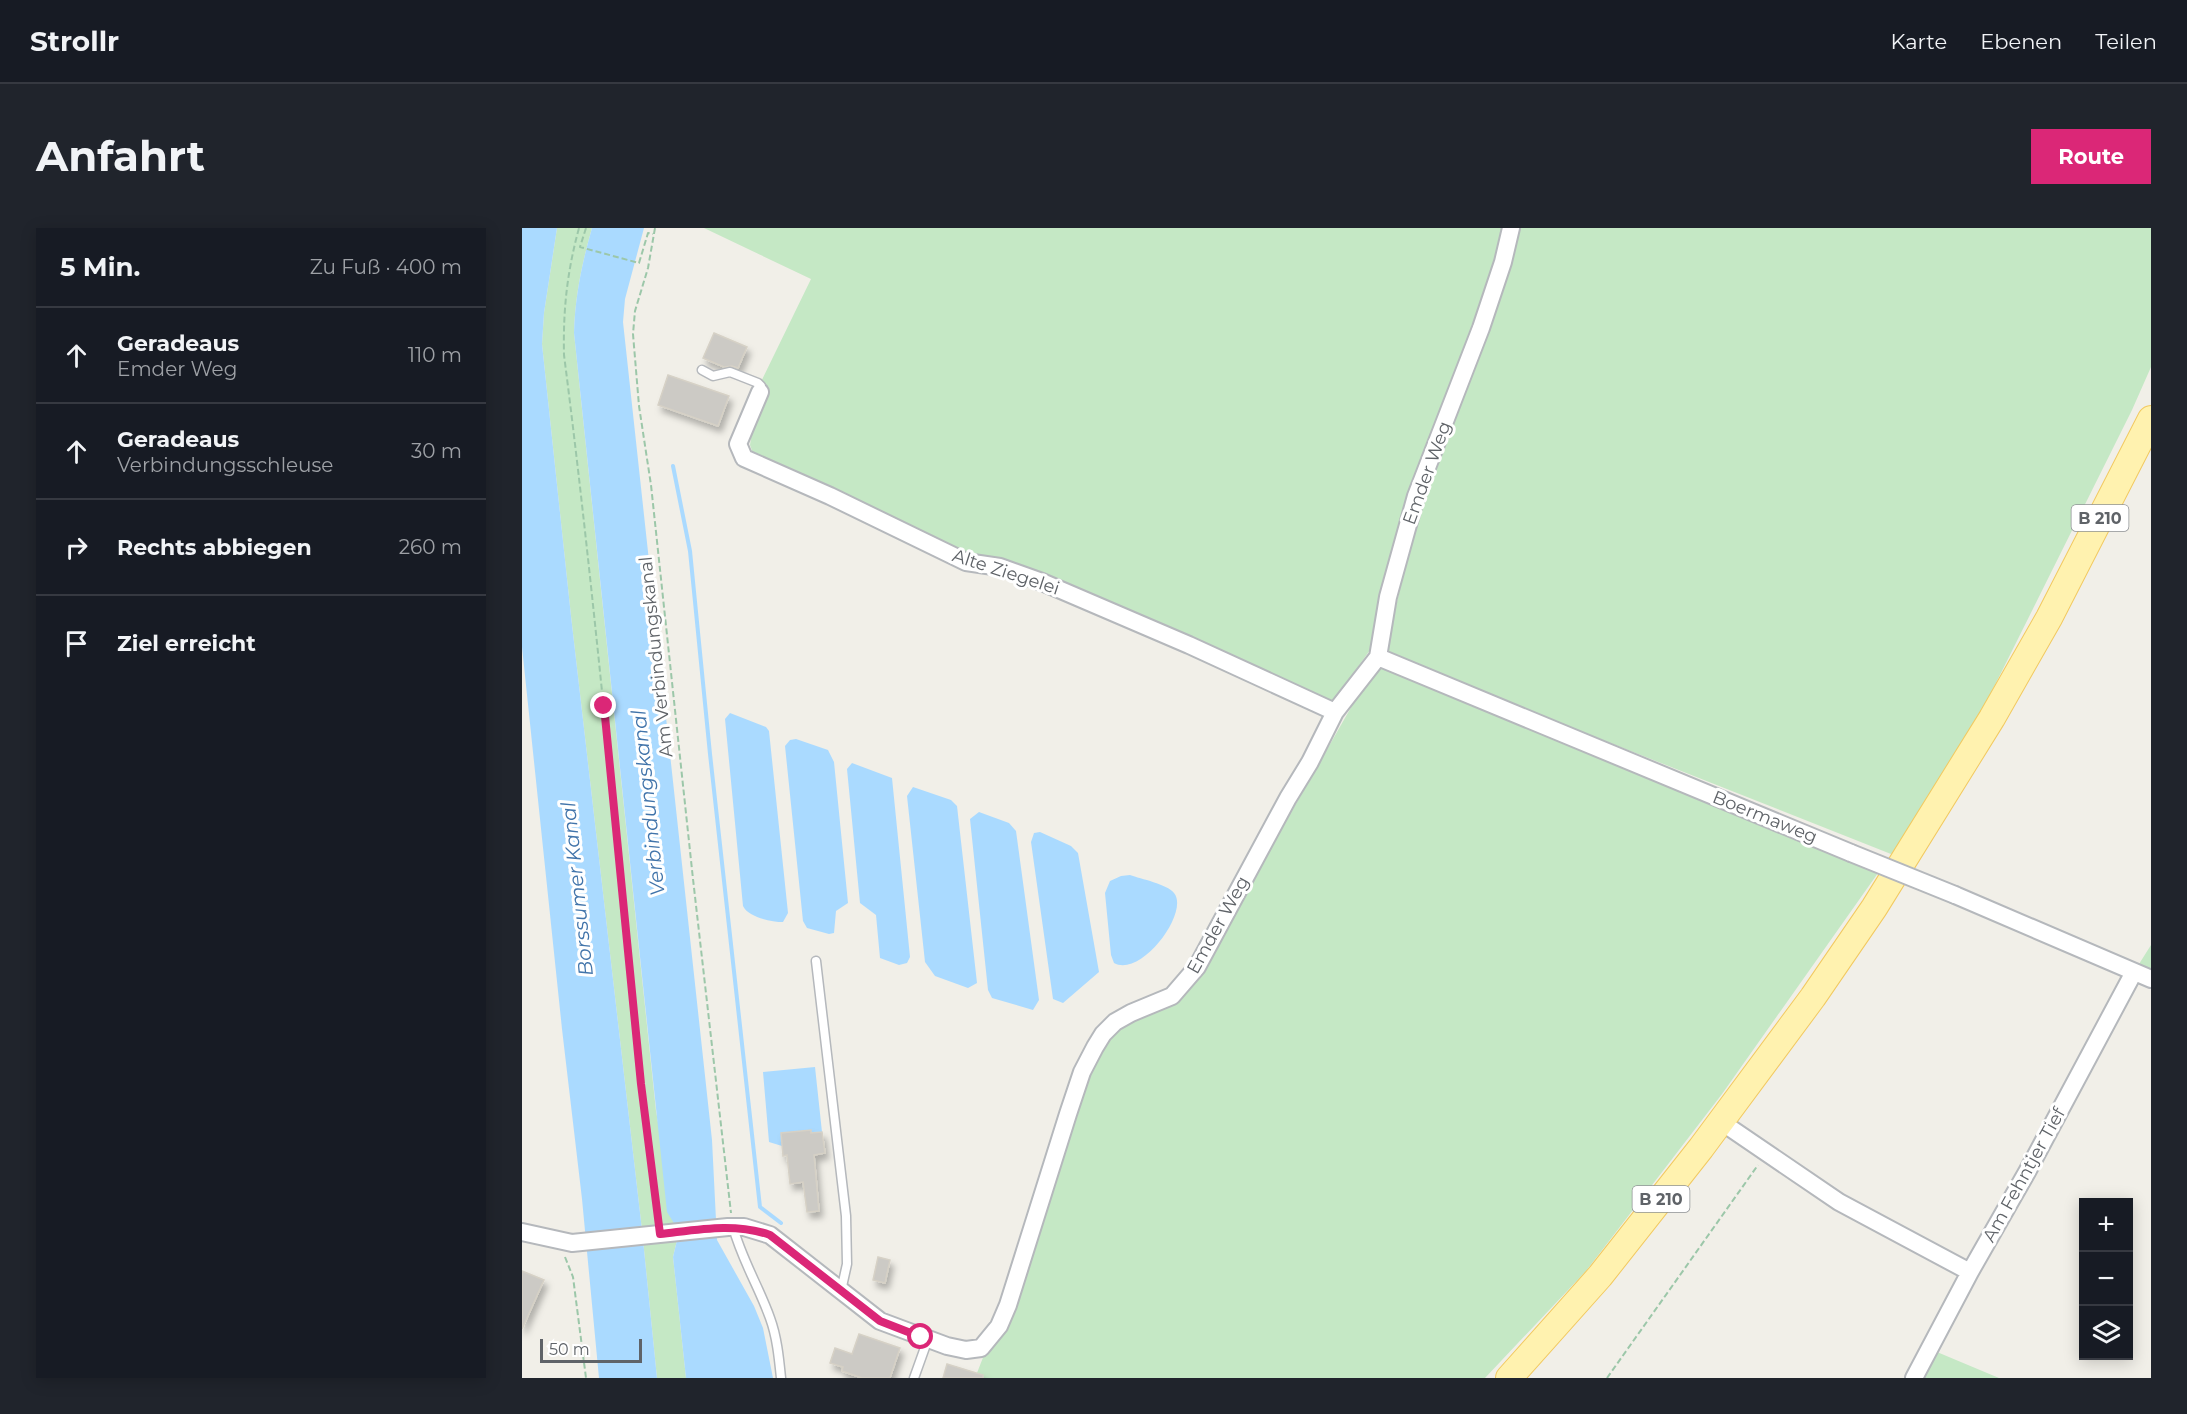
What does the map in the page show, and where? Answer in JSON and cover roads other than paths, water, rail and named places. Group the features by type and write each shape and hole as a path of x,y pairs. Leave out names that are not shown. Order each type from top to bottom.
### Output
{"main road":[{"name":"B 210","path":"1509,1378 1600,1276 1701,1148 1874,908 1992,718 2049,618 2151,419"}],"street":[{"name":"Emder Weg","path":"522,1232 568,1242 728,1228 754,1229 770,1235 880,1321 947,1346 974,1350 986,1345 999,1326 1008,1305 1071,1103 1082,1072 1095,1047 1103,1034 1115,1022 1172,996 1197,967 1283,806 1310,762 1335,712 1378,657 1388,597 1416,496 1481,328 1503,262 1511,228"},
{"name":"Alte Ziegelei","path":"760,392 738,444 744,458 830,496 966,562 1000,567 1042,582 1189,645 1335,712"},
{"name":"Boermaweg","path":"1378,657 1955,895 2151,980"},
{"name":"Am Fehntjer Tief","path":"1914,1378 2134,972"},
{"path":"1720,1121 1839,1202 1970,1272"}],"lane":[{"path":"702,370 713,376 730,372 760,384 760,392"},
{"path":"816,962 846,1216 848,1264 841,1292"},
{"path":"728,1228 771,1319 781,1378"},
{"path":"914,1378 928,1339"}],"water":[{"name":"Borssumer Kanal","path":"522,228 557,228 544,313 542,344 657,1378 599,1378 582,1199 522,647"},
{"name":"Verbindungskanal","path":"592,228 644,228 625,299 623,322 712,1140 717,1240 754,1306 763,1328 773,1378 686,1378 673,1257 678,1236 677,1228 667,1212 574,333 580,280"},
{"path":"730,713 766,727 769,731 788,913 783,922 755,916 743,906 725,719"},
{"path":"796,739 828,750 834,762 848,903 836,911 834,933 829,934 807,928 803,921 785,746 790,740"},
{"path":"852,763 892,778 910,957 907,963 899,965 880,958 876,915 860,903 847,769"},
{"path":"913,787 951,800 957,806 977,983 968,988 935,976 925,962 907,796"},
{"path":"979,812 1009,823 1016,831 1039,1000 1033,1010 992,998 988,990 970,819"},
{"path":"1040,832 1071,846 1078,853 1099,972 1063,1003 1053,999 1031,842 1034,833"},
{"path":"1130,875 1166,887 1174,893 1177,902 1175,914 1160,941 1137,961 1125,965 1114,963 1111,955 1105,893 1110,881"},
{"path":"815,1067 822,1132 811,1133 810,1130 781,1133 782,1146 769,1142 763,1072"}],"waterway":[{"path":"673,466 690,551 760,1207 781,1223"}]}
